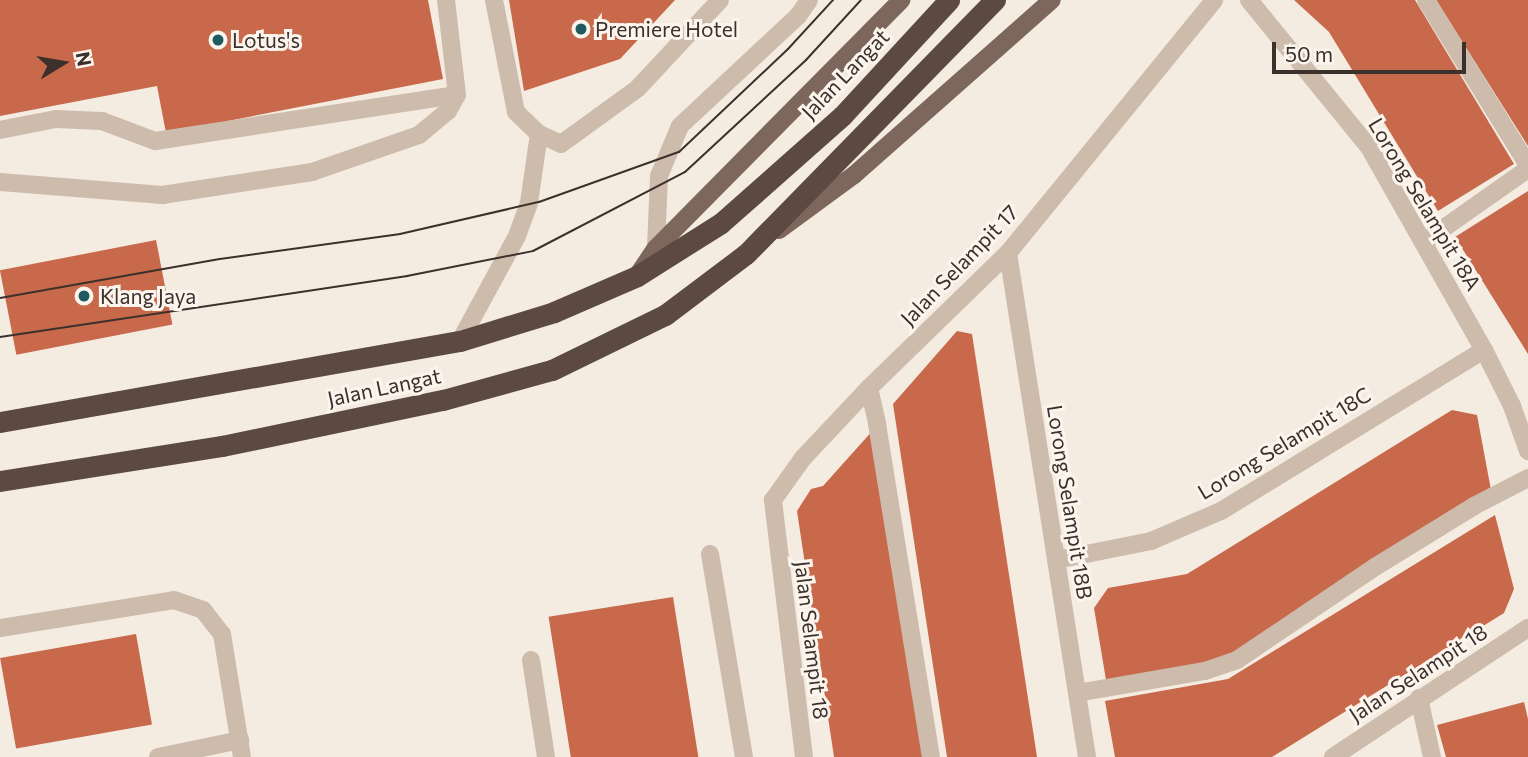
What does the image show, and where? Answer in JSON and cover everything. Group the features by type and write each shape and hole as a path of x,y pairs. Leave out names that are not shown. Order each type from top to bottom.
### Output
{"highway":[{"name":"Jalan Langat","path":"0,422 460,341 554,312 638,276 721,223 822,134 949,0"},
{"name":"Jalan Langat","path":"0,481 222,446 443,400 552,370 665,315 746,254 990,5"}],"main road":[{"name":"Jalan Langat","path":"638,276 656,248 901,0"},
{"name":"Jalan Langat","path":"746,254 854,175 1052,0"}],"street":[{"path":"0,182 162,195 312,172 419,135 448,111 457,95 446,0"},
{"path":"494,0 516,112 539,134 561,144 638,88 720,0"},
{"path":"656,248 659,176 680,125 798,16 809,0"},
{"name":"Jalan Selampit 17","path":"775,529 773,500 803,458 869,388 1008,253 1214,0"},
{"name":"Lorong Selampit 18A","path":"1249,0 1369,147 1484,350 1513,407 1528,451"},
{"path":"1424,242 1528,167 1426,0"},
{"path":"0,130 56,119 102,121 155,141 457,95"},
{"path":"460,341 517,236 530,204 539,134"},
{"name":"Lorong Selampit 18B","path":"1008,253 1087,757"},
{"name":"Lorong Selampit 18C","path":"1056,560 1151,541 1221,511 1484,350"},
{"path":"869,388 882,450 931,757"},
{"path":"1077,693 1205,671 1237,660 1375,567 1475,506 1528,478"},
{"name":"Jalan Selampit 18","path":"775,529 804,757"},
{"path":"710,554 744,757"},
{"path":"0,628 174,600 204,610 222,634 241,748 158,757"},
{"name":"Jalan Selampit 18","path":"1334,757 1528,628"},
{"path":"531,660 546,757"},
{"path":"1419,698 1432,757"}],"building":[{"name":"Lotus's","path":"0,0 428,0 443,79 166,133 157,86 0,116"},
{"name":"Premiere Hotel","path":"509,0 675,0 620,59 524,91"},
{"path":"1294,0 1415,0 1514,164 1438,211 1329,32"},
{"path":"1436,0 1528,0 1528,146"},
{"path":"1528,191 1528,354 1455,237"},
{"name":"Klang Jaya","path":"156,240 172,324 16,355 0,270"},
{"path":"957,331 972,334 1037,757 947,757 893,404"},
{"path":"1452,410 1477,415 1491,490 1221,660 1106,680 1094,608 1108,588 1187,574"},
{"path":"874,429 926,757 834,757 797,511 811,489 823,486"},
{"path":"1495,515 1514,589 1504,613 1272,757 1115,757 1105,701 1228,679"},
{"path":"673,597 698,757 571,757 549,617"},
{"path":"136,634 152,725 16,749 0,658"},
{"path":"1524,702 1528,719 1528,757 1446,757 1437,725"}],"tram line":[{"path":"0,298 220,259 400,234 539,202 679,152 788,49 833,0"},
{"path":"0,337 407,276 533,251 685,172 806,60 861,0"}],"place":[{"name":"Premiere Hotel","path":"581,29"},
{"name":"Lotus's","path":"218,40"},
{"name":"Klang Jaya","path":"84,296"}]}
